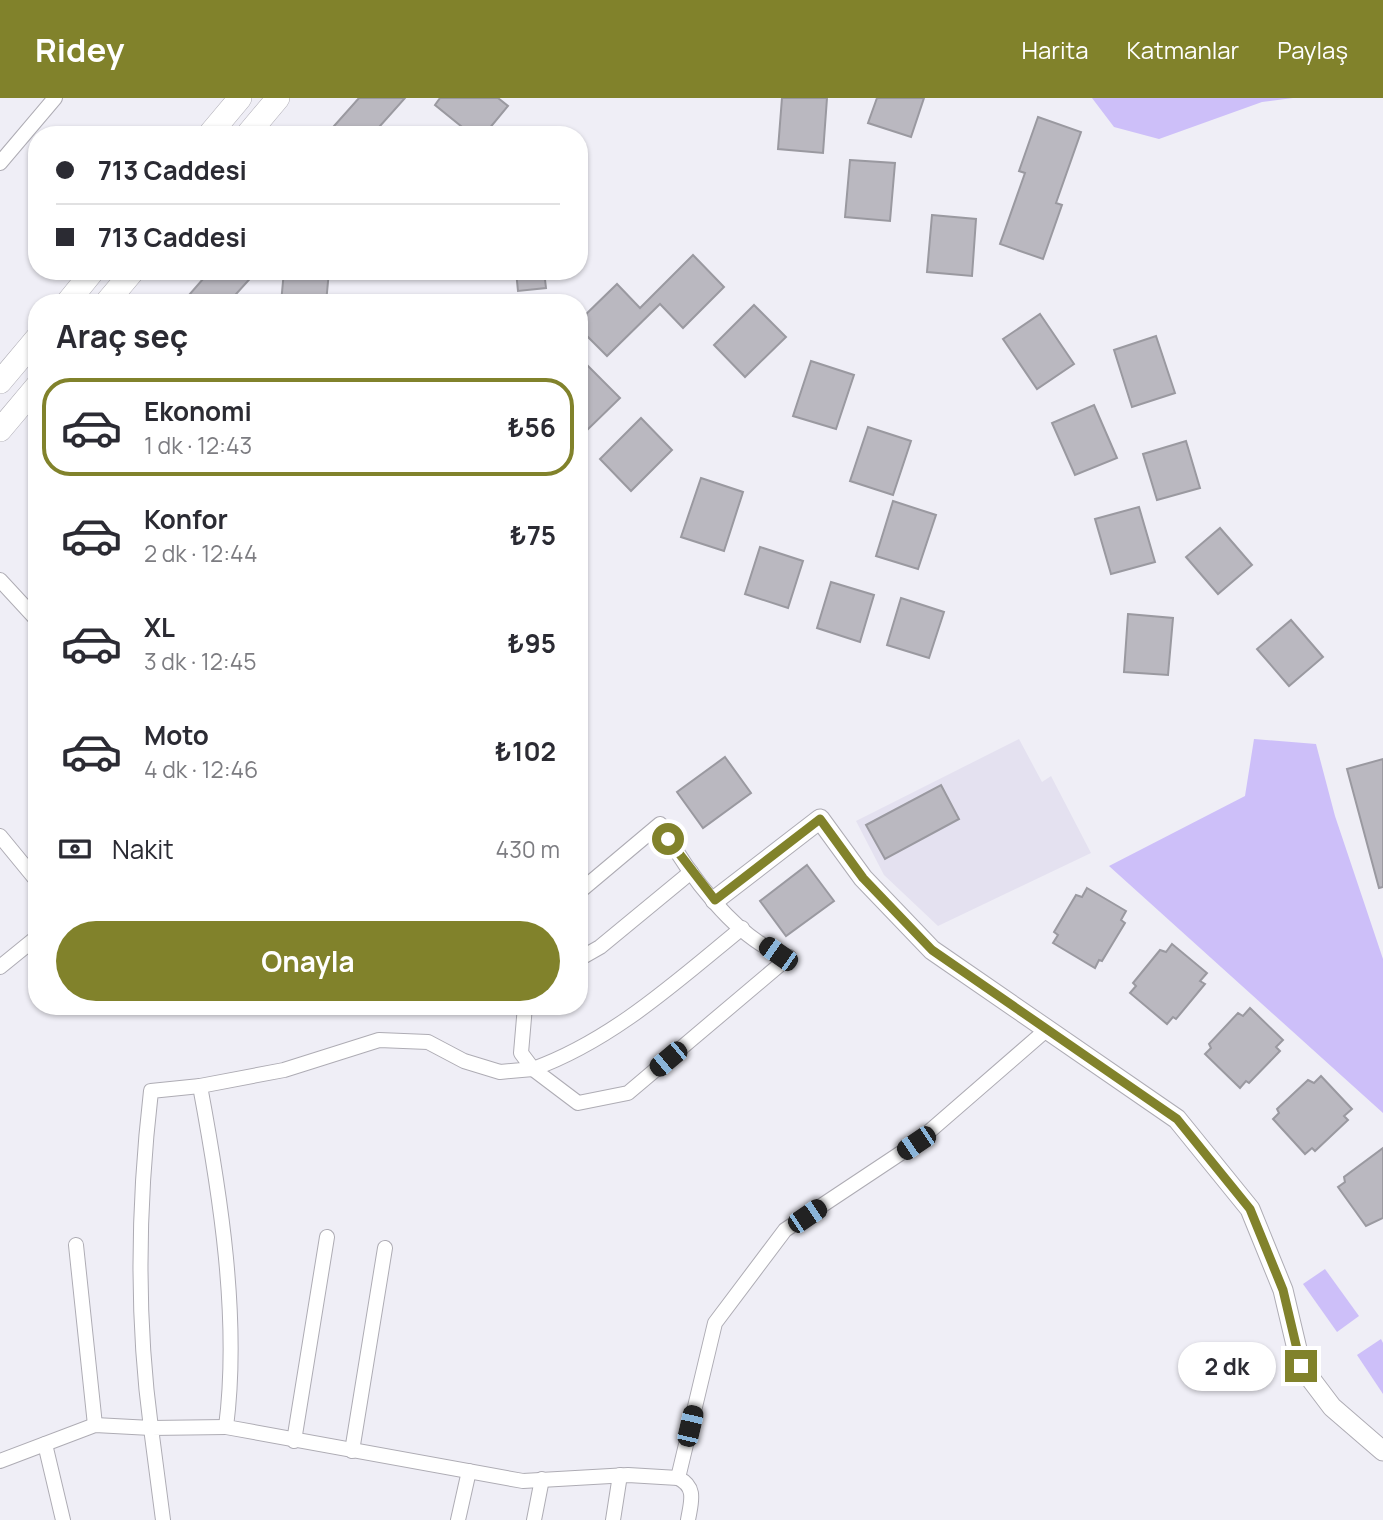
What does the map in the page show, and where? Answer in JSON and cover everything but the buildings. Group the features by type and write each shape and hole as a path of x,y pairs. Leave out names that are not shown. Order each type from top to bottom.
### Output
{"main road":[{"path":"217,126 240,98"},
{"path":"255,126 278,98"},
{"path":"74,294 86,280"},
{"path":"114,294 125,280"},
{"path":"0,382 28,349"},
{"path":"0,430 28,397"}],"street":[{"path":"0,163 6,148 55,98"},
{"path":"0,580 28,610"},
{"path":"715,900 820,819 863,878 932,950 1045,1031 1177,1119 1250,1209 1283,1290 1301,1366 1332,1406 1383,1451"},
{"path":"524,1015 521,1053 533,1069 578,1103 628,1093 789,957 778,954 730,920 691,872 660,824 588,884"},
{"path":"0,836 28,870"},
{"path":"588,954 691,872"},
{"path":"163,1520 145,1378 141,1275 142,1166 151,1091 200,1086 284,1070 379,1040 428,1042 464,1062 500,1072 533,1069 569,1056 645,1007 742,928"},
{"path":"0,967 28,944"},
{"path":"678,1478 715,1323 785,1230 916,1143 1045,1031"},
{"path":"200,1086 229,1290 232,1381 226,1427"},
{"path":"294,1441 327,1237"},
{"path":"76,1245 95,1425"},
{"path":"352,1451 384,1248"},
{"path":"0,1461 95,1425 151,1428 226,1427 523,1480 620,1475 678,1478 688,1483 692,1491 688,1520"},
{"path":"45,1444 63,1520"},
{"path":"458,1520 469,1471"},
{"path":"613,1520 620,1475"},
{"path":"534,1520 542,1479"}],"shaded area":[{"path":"1092,98 1293,98 1262,102 1159,139 1114,127"},
{"path":"1019,739 1042,782 1051,776 1091,853 938,926 884,875 856,821"},
{"path":"1254,739 1316,744 1335,816 1383,959 1383,1113 1109,866 1245,796"},
{"path":"1325,1269 1359,1316 1337,1332 1303,1284"},
{"path":"1381,1339 1383,1343 1383,1394 1357,1355"}],"route":[{"path":"668,839 715,900 820,819 863,878 932,950 1011,1008 1177,1119 1250,1209 1283,1290 1301,1366"}]}
